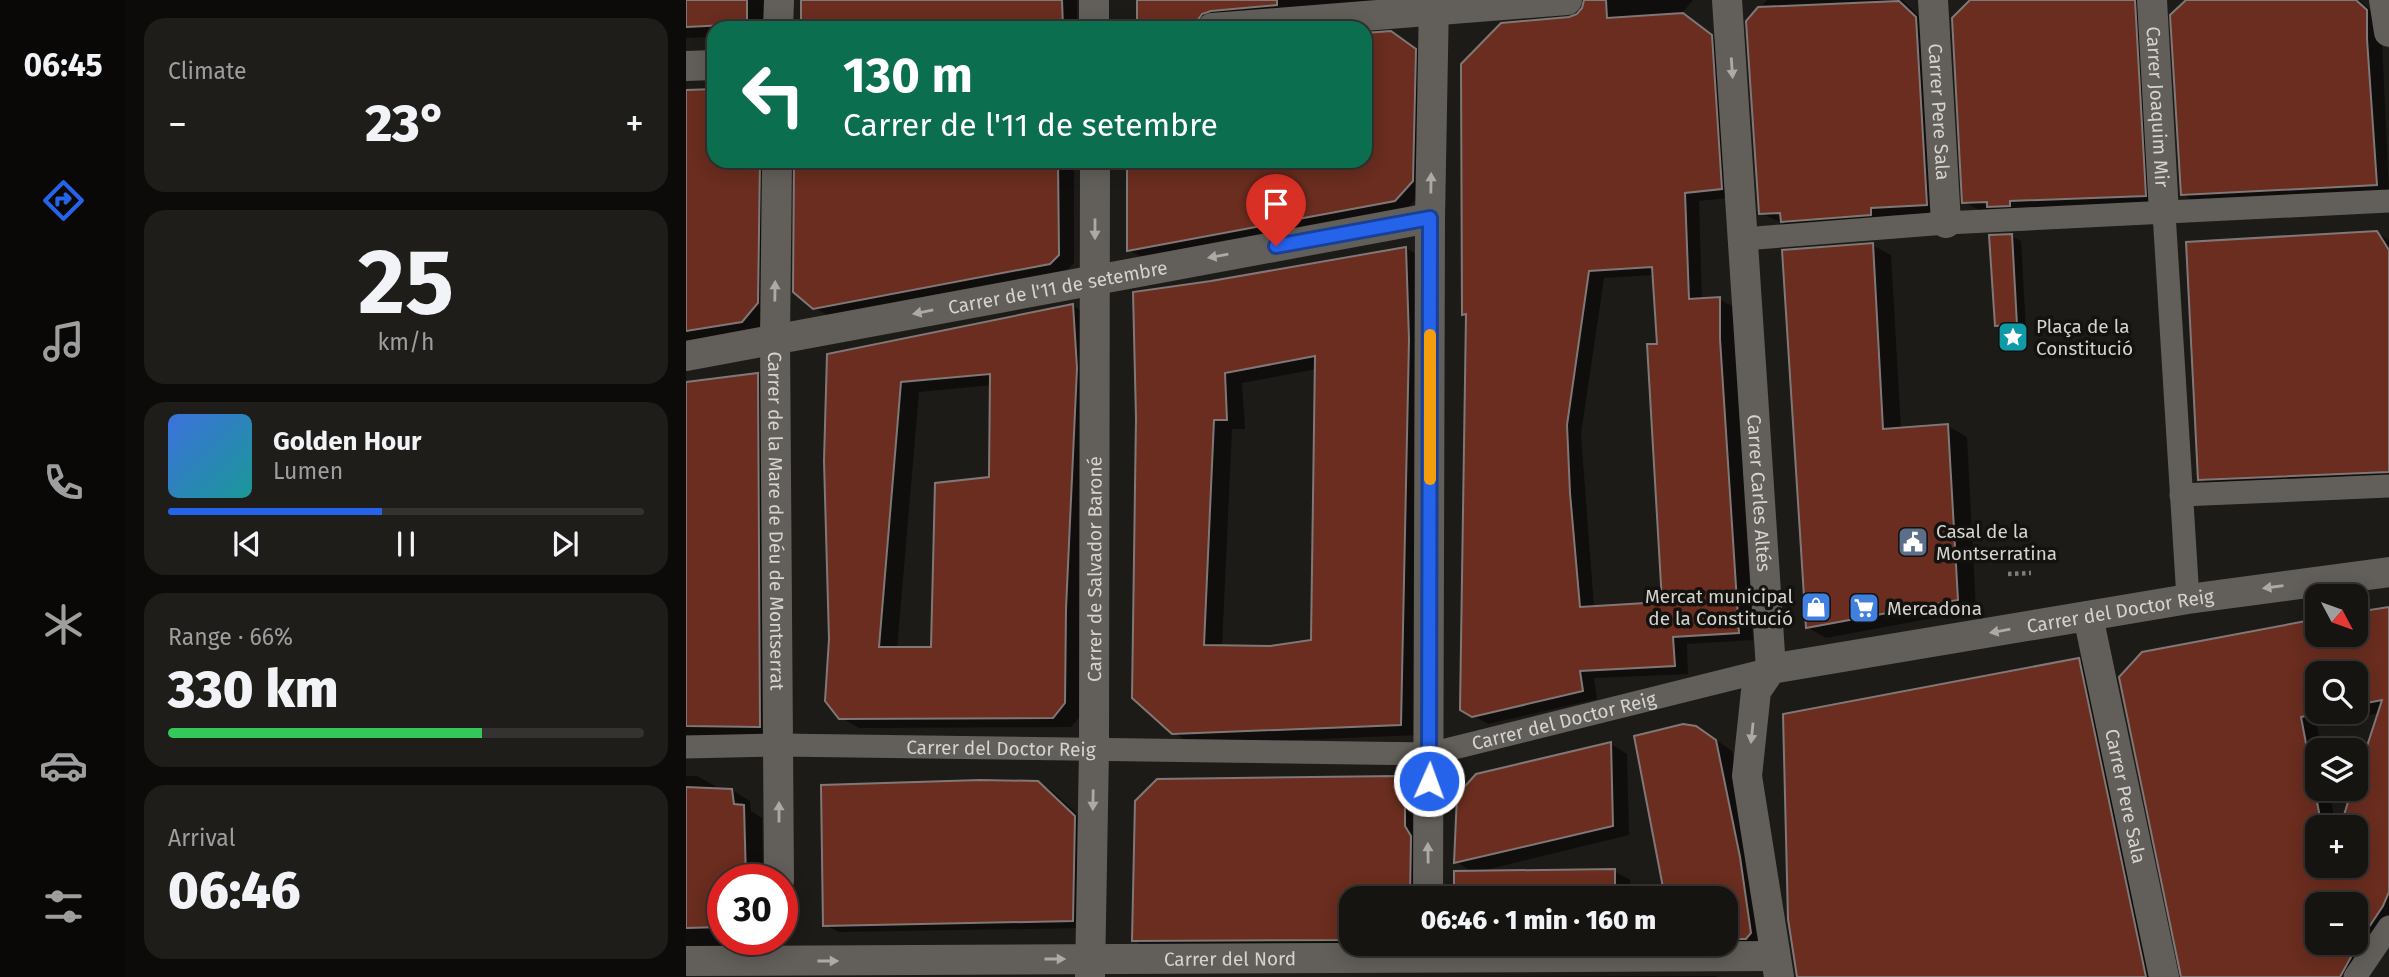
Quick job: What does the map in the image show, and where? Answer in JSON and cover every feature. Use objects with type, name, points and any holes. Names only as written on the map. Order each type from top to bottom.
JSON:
[{"type":"street","points":[[778,21],[779,0]]},
{"type":"street","points":[[1094,0],[1094,21]]},
{"type":"street","points":[[1280,21],[1434,5],[1567,0]]},
{"type":"street","name":"Carrer Carles Altés","points":[[1727,0],[1771,669]]},
{"type":"street","name":"Carrer Pere Sala","points":[[1933,0],[1946,223]]},
{"type":"street","name":"Carrer Joaquim Mir","points":[[2152,0],[2164,213]]},
{"type":"street","points":[[2384,0],[2389,32]]},
{"type":"street","points":[[1428,886],[1430,218],[1434,5]]},
{"type":"street","points":[[686,66],[707,65]]},
{"type":"street","name":"Carrer de la Mare de Déu de Montserrat","points":[[776,168],[779,864]]},
{"type":"street","name":"Carrer de Salvador Baroné","points":[[1090,968],[1094,750],[1095,168]]},
{"type":"street","points":[[1744,239],[1946,223],[2389,201]]},
{"type":"street","points":[[2164,213],[2188,599]]},
{"type":"street","name":"Carrer de l'11 de setembre","points":[[686,356],[1430,218]]},
{"type":"street","points":[[2180,495],[2389,486]]},
{"type":"street","name":"Carrer del Doctor Reig","points":[[686,747],[779,745],[1430,754],[1771,669],[2188,599],[2389,572]]},
{"type":"street","name":"Carrer Pere Sala","points":[[2088,615],[2164,977]]},
{"type":"street","points":[[1771,669],[1756,691],[1747,776],[1777,966]]},
{"type":"street","points":[[2355,977],[2389,927]]},
{"type":"street","name":"Carrer del Nord","points":[[686,961],[779,959],[1090,968],[1429,960],[1777,966]]},
{"type":"path","points":[[2008,575],[2031,573]]},
{"type":"building","points":[[686,0],[747,0],[747,21],[707,21],[707,26],[686,27]]},
{"type":"building","points":[[801,0],[1062,0],[1063,21],[801,21]]},
{"type":"building","points":[[1137,0],[1277,0],[1277,5],[1211,11],[1202,14],[1197,21],[1137,21]]},
{"type":"building","points":[[1584,0],[1606,0],[1607,18],[1683,13],[1712,35],[1722,189],[1685,193],[1689,299],[1720,297],[1720,339],[1739,633],[1673,637],[1675,666],[1580,671],[1583,691],[1472,717],[1460,710],[1466,314],[1462,315],[1461,64],[1501,23],[1569,17],[1582,8]],"holes":[[[1652,267],[1657,344],[1647,344],[1662,602],[1580,607],[1567,425],[1589,271]]]},
{"type":"building","points":[[1970,0],[2135,0],[2146,196],[2010,201],[2010,206],[1987,207],[1987,202],[1962,203],[1952,18]]},
{"type":"building","points":[[2186,0],[2356,0],[2367,10],[2377,185],[2181,195],[2170,15]]},
{"type":"building","points":[[1899,1],[1916,17],[1927,205],[1871,208],[1871,215],[1781,222],[1780,213],[1759,214],[1746,21],[1758,7]]},
{"type":"building","points":[[1391,31],[1416,49],[1413,181],[1395,201],[1127,251],[1127,168],[1372,168],[1372,32]]},
{"type":"building","points":[[707,89],[707,168],[760,168],[758,303],[742,322],[686,331],[686,90]]},
{"type":"building","points":[[794,168],[1058,168],[1059,255],[1050,264],[813,309],[793,292]]},
{"type":"building","points":[[2377,231],[2389,250],[2389,472],[2198,480],[2186,242]]},
{"type":"building","points":[[2012,234],[2017,325],[1995,326],[1989,235]]},
{"type":"building","points":[[1873,243],[1883,429],[1948,424],[1958,600],[1806,628],[1782,250]]},
{"type":"building","points":[[1406,247],[1409,339],[1401,725],[1172,734],[1132,698],[1136,418],[1133,292]],"holes":[[[1315,356],[1311,640],[1270,646],[1204,645],[1214,420],[1227,420],[1225,373]]]},
{"type":"building","points":[[1073,304],[1077,368],[1066,609],[1065,703],[1053,718],[839,719],[825,701],[829,639],[824,461],[827,354]],"holes":[[[990,374],[989,477],[935,483],[931,647],[879,647],[901,382]]]},
{"type":"building","points":[[758,373],[760,727],[686,726],[686,382]]},
{"type":"building","points":[[2389,607],[2389,892],[2368,928],[2368,892],[2305,892],[2305,955],[2352,955],[2340,977],[2181,977],[2119,677],[2142,652],[2305,621],[2305,648],[2368,648],[2368,610]]},
{"type":"building","points":[[2079,658],[2146,977],[1797,977],[1788,919],[1783,714]]},
{"type":"building","points":[[1683,724],[1696,726],[1716,740],[1740,857],[1751,933],[1746,939],[1738,939],[1738,886],[1663,886],[1634,736]]},
{"type":"building","points":[[1611,742],[1613,826],[1454,863],[1457,795],[1476,774]]},
{"type":"building","points":[[1397,776],[1405,784],[1405,826],[1411,836],[1410,886],[1339,886],[1339,940],[1132,941],[1135,801],[1157,779]]},
{"type":"building","points":[[1038,781],[1075,816],[1073,921],[823,926],[821,785]]},
{"type":"building","points":[[686,787],[732,789],[734,804],[744,805],[746,864],[707,864],[707,927],[686,928]]},
{"type":"building","points":[[1615,869],[1615,886],[1454,886],[1454,871]]},
{"type":"slow traffic","points":[[1430,335],[1430,479]]},
{"type":"place","name":"Plaça de la Constitució","points":[[2013,337]]},
{"type":"place","name":"Casal de la Montserratina","points":[[1913,542]]},
{"type":"place","name":"Mercat municipal de la Constitució","points":[[1816,607]]},
{"type":"place","name":"Mercadona","points":[[1864,608]]},
{"type":"route","points":[[1276,246],[1430,218],[1429,781]]}]
